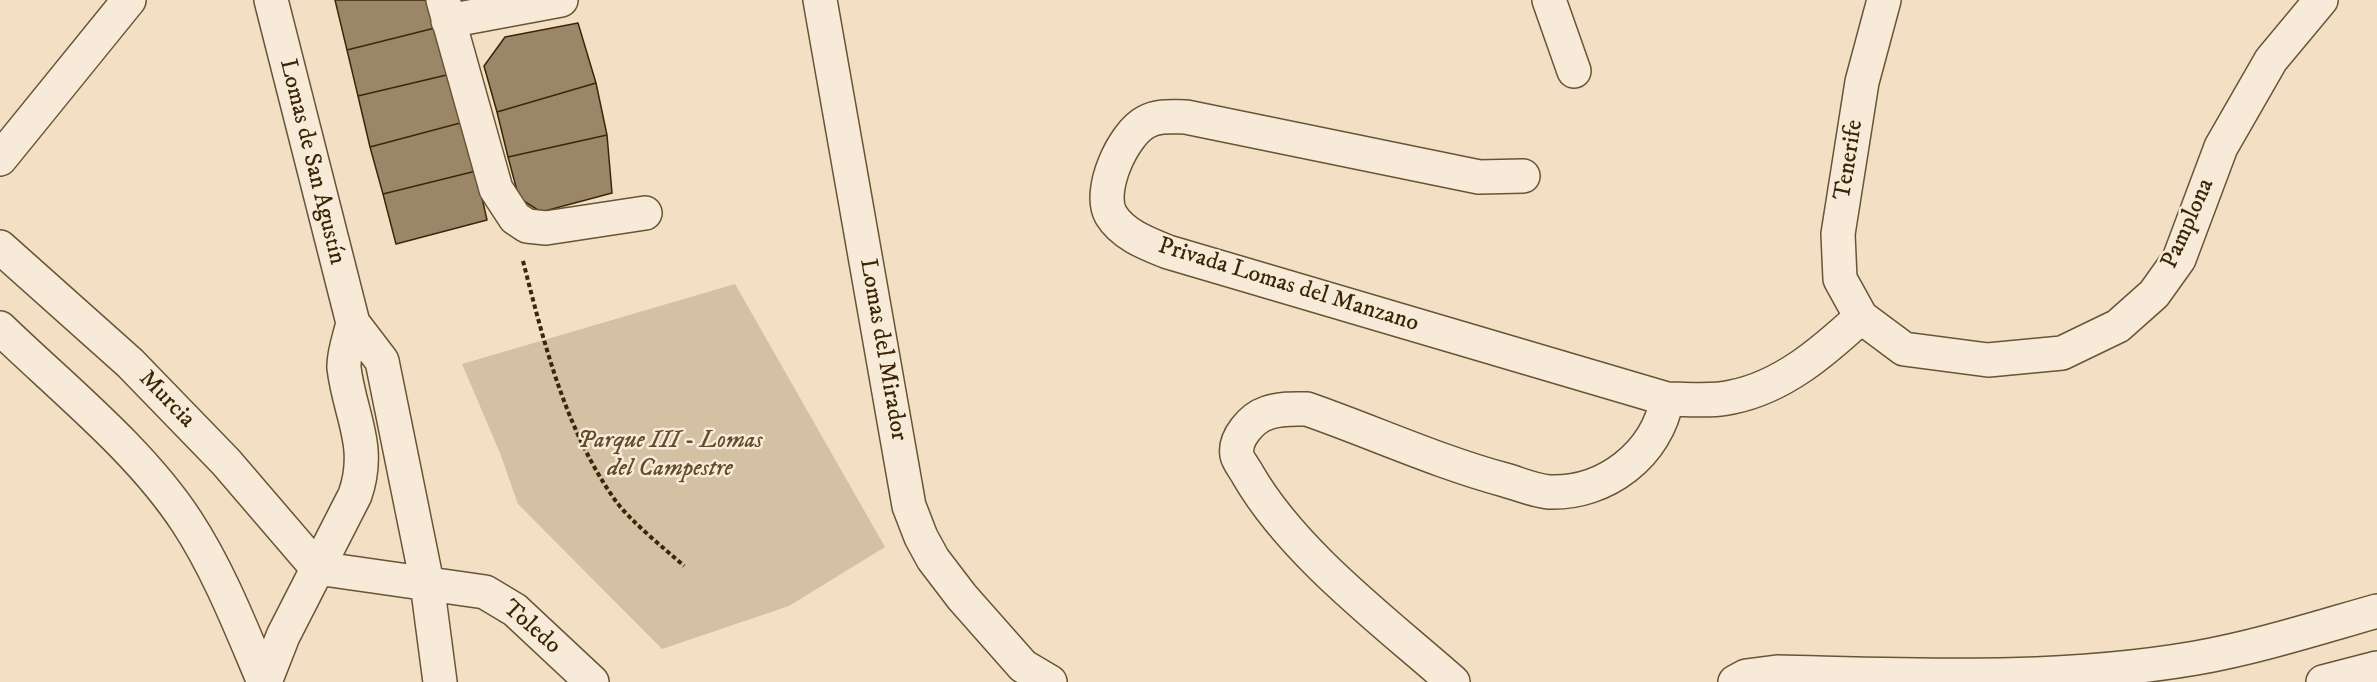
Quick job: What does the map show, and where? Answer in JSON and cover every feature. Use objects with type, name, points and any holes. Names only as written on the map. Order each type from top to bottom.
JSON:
[{"type":"street","points":[[0,159],[129,0]]},
{"type":"street","name":"Lomas de San Agustín","points":[[271,0],[353,323],[382,361],[427,583],[440,682]]},
{"type":"street","points":[[561,0],[446,11],[496,189],[514,218],[527,226],[546,228],[645,213]]},
{"type":"street","name":"Lomas del Mirador","points":[[820,0],[909,506],[921,537],[933,559],[962,597],[1032,677]]},
{"type":"street","points":[[1549,0],[1574,71]]},
{"type":"street","name":"Tenerife","points":[[1861,317],[1840,279],[1838,234],[1862,82],[1884,0]]},
{"type":"street","name":"Pamplona","points":[[1861,317],[1904,349],[1988,360],[2062,354],[2118,326],[2154,294],[2179,259],[2221,147],[2271,60],[2321,0]]},
{"type":"street","name":"Privada Lomas del Manzano","points":[[1523,176],[1479,177],[1186,117],[1159,116],[1144,123],[1129,138],[1118,155],[1107,195],[1107,205],[1119,225],[1140,240],[1168,252],[1667,399]]},
{"type":"street","name":"Murcia","points":[[0,247],[130,363],[226,462],[317,568]]},
{"type":"street","points":[[1453,682],[1349,591],[1285,526],[1257,491],[1237,455],[1240,438],[1251,424],[1266,413],[1286,409],[1307,409],[1476,472],[1549,492],[1595,485],[1629,465],[1653,440],[1664,420],[1667,399],[1731,398],[1762,388],[1802,366],[1832,344],[1861,317]]},
{"type":"street","name":"Lomas de San Agustín","points":[[265,682],[284,636],[355,495],[361,476],[363,455],[344,366],[353,323]]},
{"type":"street","points":[[0,328],[148,470],[187,522],[221,584],[265,682]]},
{"type":"street","name":"Toledo","points":[[317,568],[485,592],[515,610],[592,682]]},
{"type":"street","points":[[1735,682],[1746,676],[1777,672],[1989,676],[2093,671],[2194,658],[2272,642],[2377,611]]},
{"type":"street","points":[[2323,682],[2377,668]]},
{"type":"path","points":[[523,261],[561,394],[582,446],[616,502],[684,566]]},
{"type":"green space","name":"Parque III - Lomas del Campestre","points":[[735,284],[885,547],[789,606],[662,649],[518,504],[500,453],[462,364]]},
{"type":"building","points":[[335,0],[435,0],[443,26],[347,50]]},
{"type":"building","points":[[578,23],[596,83],[497,112],[484,66],[505,37]]},
{"type":"building","points":[[443,26],[455,73],[358,96],[347,50]]},
{"type":"building","points":[[455,73],[464,122],[370,147],[358,96]]},
{"type":"building","points":[[596,83],[607,135],[508,157],[497,112]]},
{"type":"building","points":[[464,122],[476,171],[383,194],[370,147]]},
{"type":"building","points":[[607,135],[612,193],[541,212],[519,198],[508,157]]},
{"type":"building","points":[[476,171],[487,220],[396,244],[383,194]]}]
